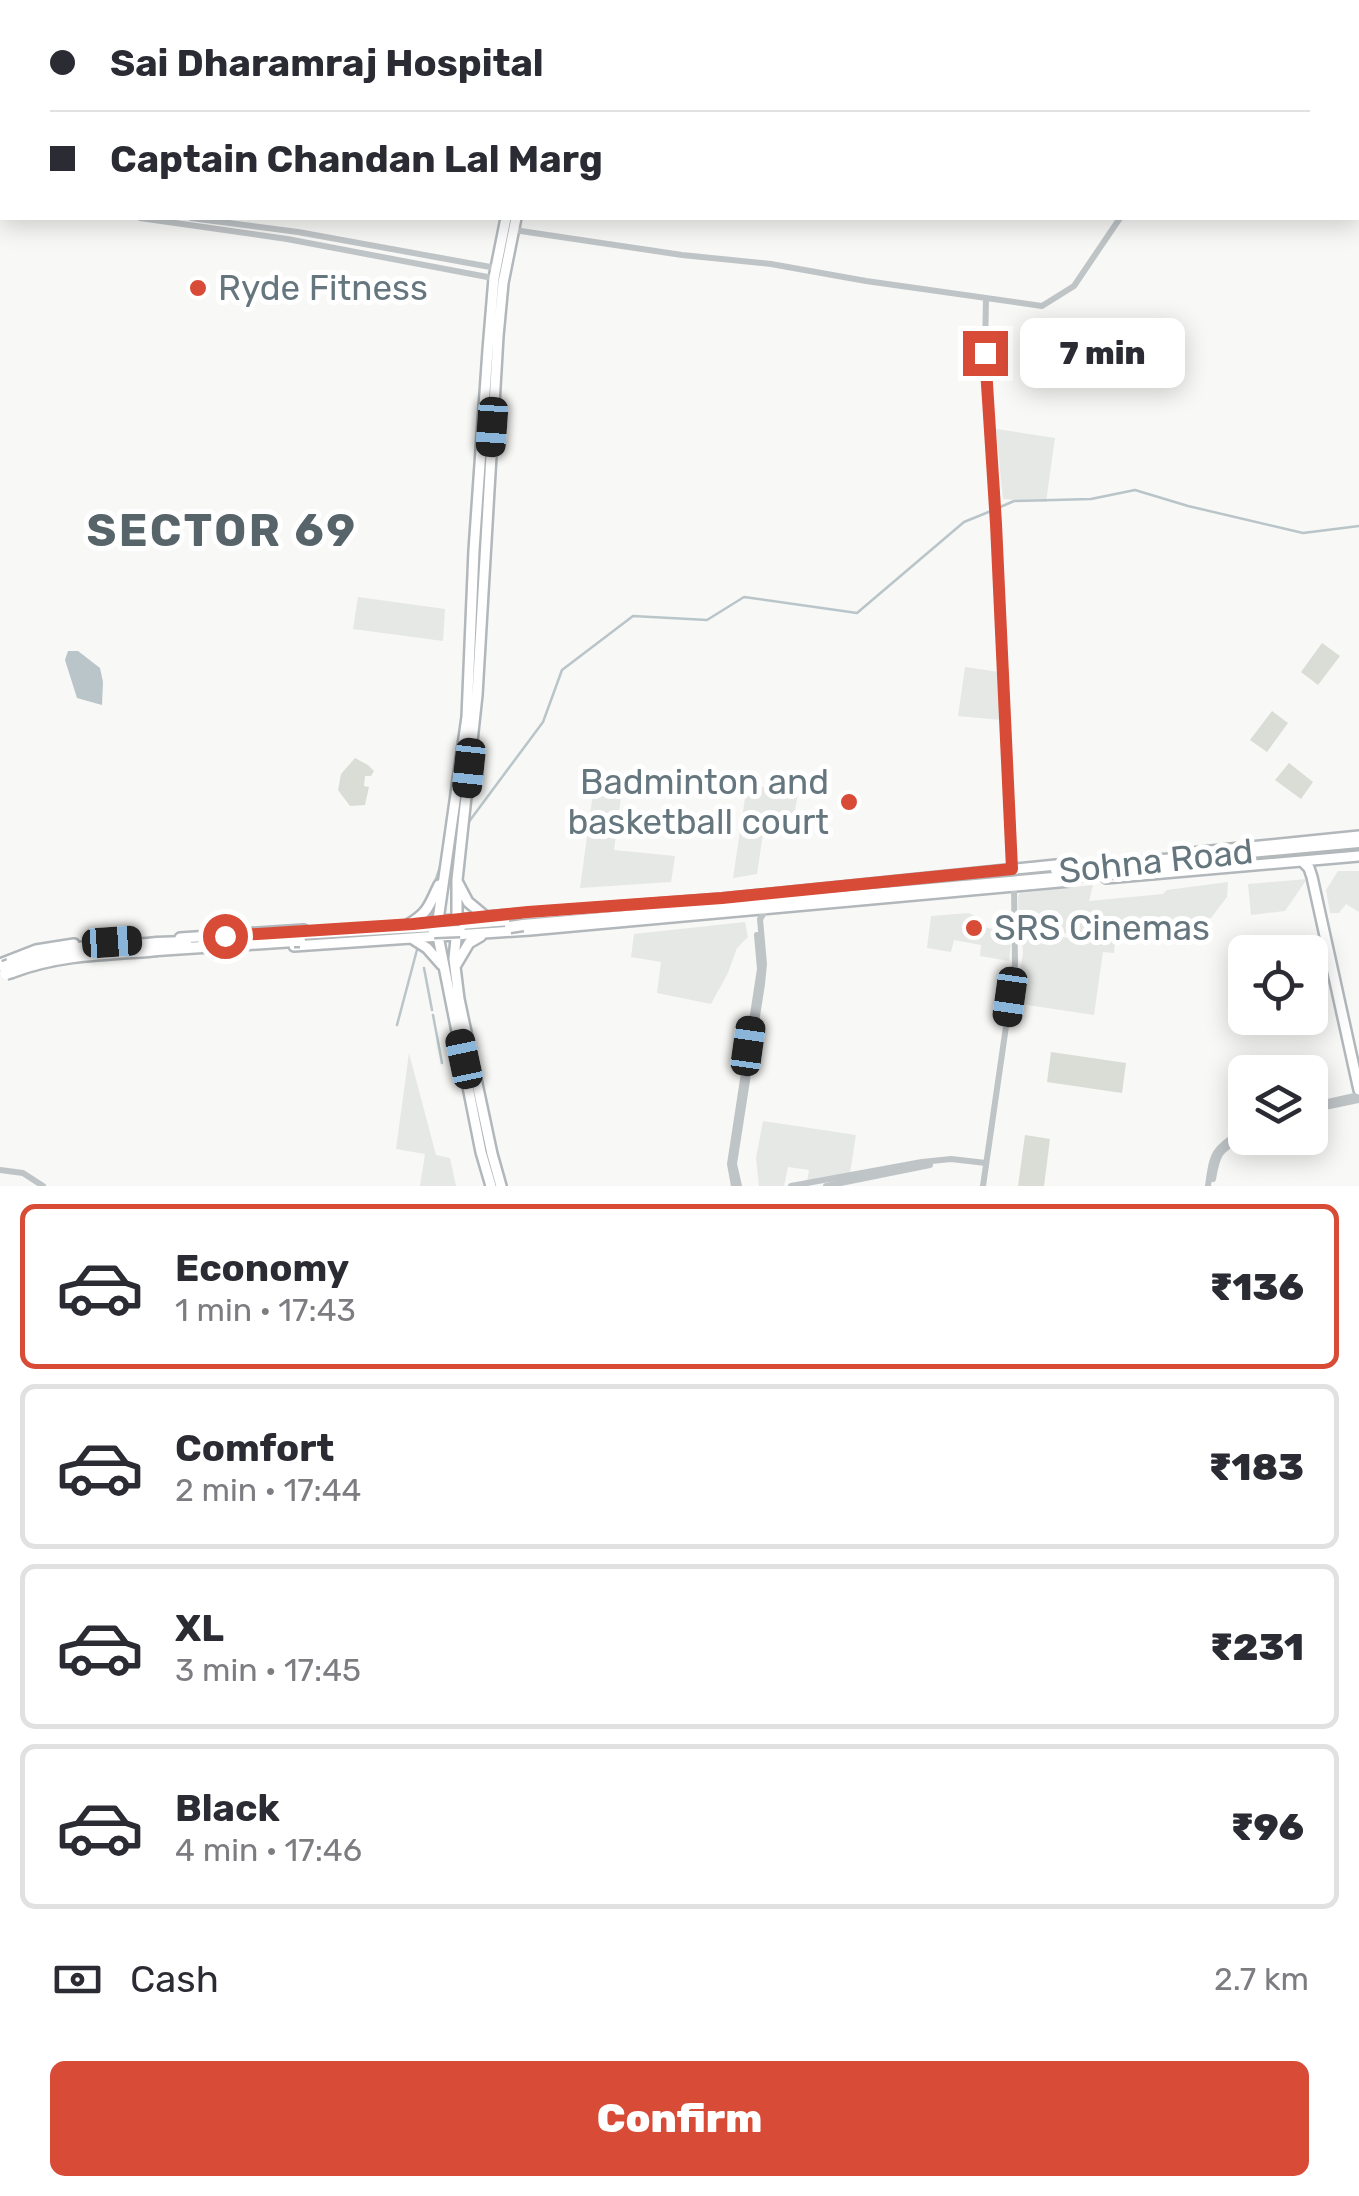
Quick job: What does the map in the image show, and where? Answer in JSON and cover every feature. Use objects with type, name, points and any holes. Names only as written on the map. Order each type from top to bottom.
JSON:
[{"type":"highway","name":"Sohna Road","points":[[5,971],[27,958],[67,948],[153,947],[517,923],[1359,845]]},
{"type":"main road","points":[[501,1186],[449,968],[436,929],[469,695],[480,457],[506,220]]},
{"type":"main road","points":[[491,1186],[449,968],[459,927],[457,880],[477,694],[500,274],[516,220]]},
{"type":"main road","points":[[449,968],[469,942],[517,923],[1012,869],[1326,858],[1359,845]]},
{"type":"main road","points":[[1326,858],[1316,866],[1316,874],[1359,1071]]},
{"type":"main road","points":[[1300,860],[1310,870],[1359,1095]]},
{"type":"main road","points":[[457,880],[468,902],[486,917],[517,923],[750,911],[1014,887],[1114,868]]},
{"type":"main road","points":[[408,924],[424,915],[444,878]]},
{"type":"main road","points":[[459,927],[486,917]]},
{"type":"main road","points":[[297,938],[408,924],[436,929]]},
{"type":"main road","points":[[459,927],[488,933]]},
{"type":"main road","points":[[297,938],[410,938],[436,929]]},
{"type":"main road","points":[[410,938],[449,968]]},
{"type":"street","points":[[514,230],[1042,306],[1074,286],[1119,220]]},
{"type":"street","points":[[181,221],[500,274]]},
{"type":"street","points":[[986,298],[985,353],[1012,869]]},
{"type":"street","points":[[983,1186],[1015,964],[1014,887]]},
{"type":"street","points":[[737,1186],[734,1164],[764,964],[760,919],[767,909]]},
{"type":"street","points":[[737,1186],[730,1164],[760,969],[756,920],[750,911]]},
{"type":"street","points":[[1328,1103],[1359,1095]]},
{"type":"street","points":[[1210,1186],[1218,1156],[1228,1147]]},
{"type":"street","points":[[826,1186],[956,1160]]},
{"type":"street","points":[[790,1186],[922,1162],[986,1162]]},
{"type":"street","points":[[0,1170],[23,1173],[43,1186]]},
{"type":"shaded area","points":[[996,429],[1055,438],[1046,502],[1003,499]]},
{"type":"shaded area","points":[[358,597],[445,609],[443,641],[353,629]]},
{"type":"shaded area","points":[[1322,643],[1340,656],[1318,685],[1301,672]]},
{"type":"shaded area","points":[[68,651],[78,651],[100,668],[102,705],[77,698],[65,660]]},
{"type":"shaded area","points":[[965,667],[999,672],[1001,720],[958,716]]},
{"type":"shaded area","points":[[1272,711],[1288,723],[1267,752],[1250,740]]},
{"type":"shaded area","points":[[355,758],[374,771],[365,776],[364,786],[369,787],[365,805],[350,806],[338,790],[341,774]]},
{"type":"shaded area","points":[[1289,763],[1313,782],[1301,799],[1275,780]]},
{"type":"shaded area","points":[[747,785],[798,792],[793,824],[765,820],[757,874],[733,878]]},
{"type":"shaded area","points":[[593,793],[621,797],[614,850],[675,856],[671,882],[580,888]]},
{"type":"shaded area","points":[[1338,871],[1359,871],[1359,912],[1346,904],[1339,913],[1330,913],[1326,890]]},
{"type":"shaded area","points":[[1307,879],[1285,911],[1251,915],[1248,884]]},
{"type":"shaded area","points":[[1228,882],[1227,897],[1211,918],[1078,932],[1076,936],[1019,921],[1020,893],[1093,885],[1089,901],[1163,894],[1167,890]]},
{"type":"shaded area","points":[[969,913],[984,927],[1012,933],[1009,961],[980,956],[981,945],[954,940],[951,952],[927,948],[931,916]]},
{"type":"shaded area","points":[[745,922],[748,937],[737,948],[711,1004],[657,993],[661,962],[631,957],[634,934]]},
{"type":"shaded area","points":[[1022,935],[1115,938],[1114,953],[1103,952],[1094,1015],[1015,1003]]},
{"type":"shaded area","points":[[1051,1052],[1126,1063],[1122,1093],[1047,1082]]},
{"type":"shaded area","points":[[409,1053],[436,1155],[450,1158],[456,1186],[420,1186],[425,1154],[396,1149]]},
{"type":"shaded area","points":[[763,1121],[856,1135],[850,1173],[807,1182],[809,1170],[788,1167],[784,1186],[759,1186],[756,1158]]},
{"type":"shaded area","points":[[1025,1135],[1050,1139],[1044,1186],[1018,1186]]},
{"type":"waterway","points":[[998,508],[1014,501],[1091,499],[1135,490],[1303,533],[1359,526]]},
{"type":"waterway","points":[[468,823],[543,722],[562,670],[633,616],[707,620],[744,597],[857,613],[964,522],[991,511]]},
{"type":"waterway","points":[[433,888],[443,858]]},
{"type":"waterway","points":[[397,1025],[418,946]]},
{"type":"waterway","points":[[424,968],[432,1010]]},
{"type":"waterway","points":[[433,1015],[442,1063]]},
{"type":"place","name":"Ryde Fitness","points":[[198,288]]},
{"type":"place","name":"Badminton and basketball court","points":[[849,802]]},
{"type":"place","name":"SRS Cinemas","points":[[974,928]]},
{"type":"district","name":"SECTOR 69","points":[[222,530]]},
{"type":"route","points":[[225,936],[722,898],[1012,869],[985,353]]}]
